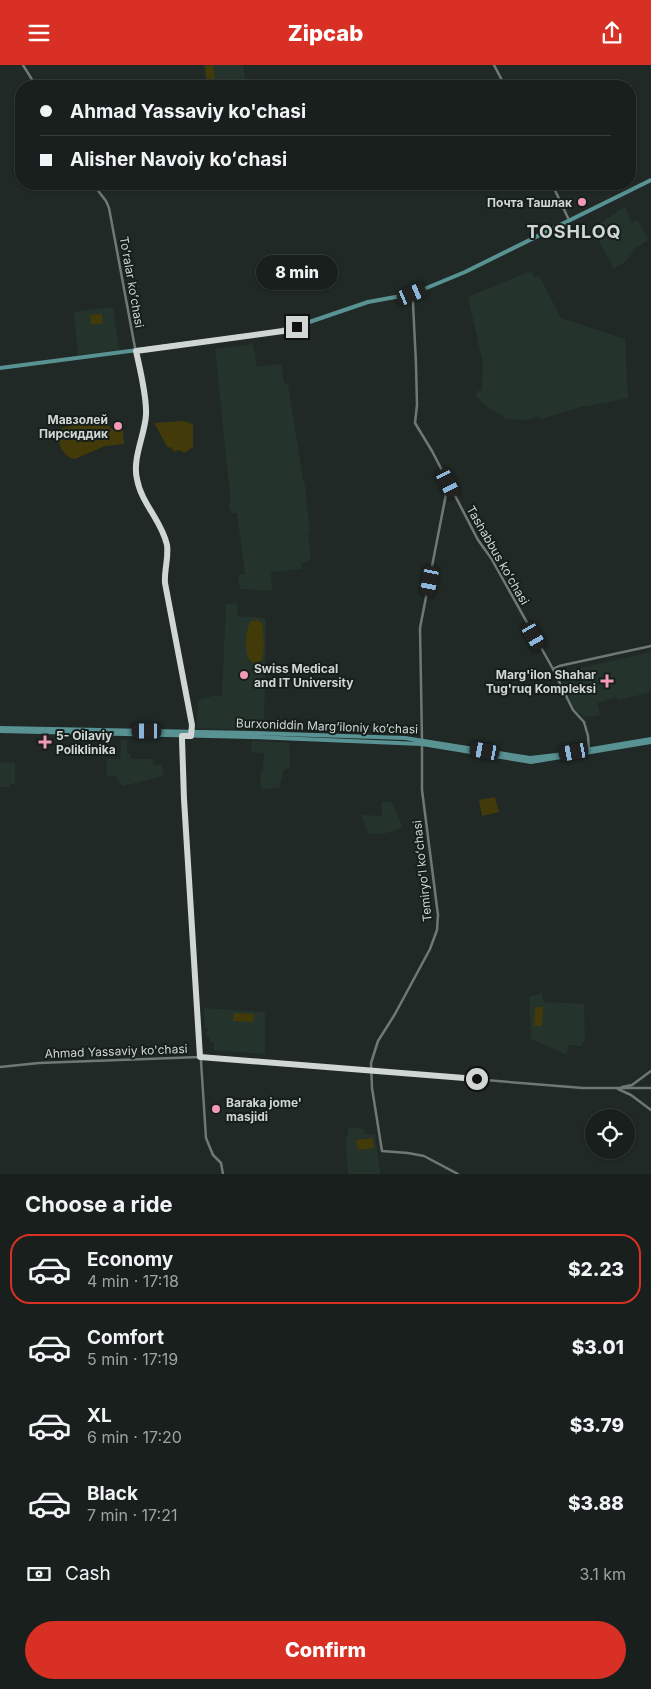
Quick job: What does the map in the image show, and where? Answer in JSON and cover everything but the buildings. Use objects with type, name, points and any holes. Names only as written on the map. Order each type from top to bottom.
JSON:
[{"type":"main road","points":[[636,188],[651,181]]},
{"type":"main road","points":[[0,368],[283,331],[368,303],[412,294],[465,272],[633,190]]},
{"type":"main road","name":"Burxoniddin Marg’iloniy ko’chasi","points":[[0,729],[354,736],[422,742],[530,758],[589,752]]},
{"type":"main road","name":"Burxoniddin Marg’iloniy ko’chasi","points":[[422,742],[466,752],[531,762],[651,741]]},
{"type":"street","points":[[23,65],[32,80]]},
{"type":"street","points":[[494,65],[502,80]]},
{"type":"street","name":"Toʻralar koʻchasi","points":[[98,190],[109,208],[136,351],[146,417],[139,445],[136,476],[146,504],[156,520],[167,545],[164,571],[165,583],[192,725],[191,734]]},
{"type":"street","points":[[555,190],[569,221]]},
{"type":"street","name":"Tashabbus koʻchasi","points":[[412,294],[414,303],[417,405],[415,423],[432,451],[478,540],[491,558],[553,669],[573,710],[584,722],[588,736],[589,752]]},
{"type":"street","name":"Temiryoʻl koʻchasi","points":[[448,483],[420,628],[422,790],[438,915],[437,930],[423,963],[378,1041],[371,1063],[371,1071],[382,1151],[424,1156],[458,1174]]},
{"type":"street","points":[[446,494],[453,492]]},
{"type":"street","points":[[553,669],[559,666],[651,646]]},
{"type":"street","points":[[183,733],[184,799],[206,1138],[213,1155],[221,1163],[223,1174]]},
{"type":"street","name":"Ahmad Yassaviy ko'chasi","points":[[0,1067],[39,1063],[200,1057],[584,1088],[651,1088]]},
{"type":"street","points":[[616,1088],[632,1085],[651,1071]]},
{"type":"street","points":[[616,1088],[631,1095],[651,1111]]},
{"type":"shaded area","points":[[204,65],[243,65],[245,79],[206,80]]},
{"type":"shaded area","points":[[213,65],[215,79],[207,80],[205,66]]},
{"type":"shaded area","points":[[625,207],[632,223],[638,220],[648,240],[636,248],[626,261],[614,269],[593,230],[596,228],[595,226]]},
{"type":"shaded area","points":[[531,271],[534,278],[539,276],[561,318],[625,339],[628,398],[583,406],[541,419],[539,416],[527,420],[506,419],[481,402],[481,398],[476,398],[477,391],[482,391],[483,363],[468,297]]},
{"type":"shaded area","points":[[113,307],[119,350],[78,355],[74,312]]},
{"type":"shaded area","points":[[102,314],[103,323],[91,325],[90,315]]},
{"type":"shaded area","points":[[253,344],[257,367],[281,364],[284,383],[288,385],[305,486],[310,533],[308,534],[311,560],[301,564],[303,569],[271,572],[272,591],[240,589],[238,575],[245,574],[237,513],[231,513],[229,504],[231,503],[215,349]]},
{"type":"shaded area","points":[[183,421],[193,424],[193,447],[184,453],[179,450],[174,452],[171,447],[168,448],[154,423]]},
{"type":"shaded area","points":[[80,423],[86,426],[105,423],[110,428],[123,429],[124,444],[105,446],[75,459],[70,458],[61,448],[56,430]]},
{"type":"shaded area","name":"Swiss Medical and IT University","points":[[237,603],[237,616],[265,618],[266,622],[264,730],[197,728],[198,700],[222,696],[226,604]]},
{"type":"shaded area","points":[[257,620],[262,623],[263,627],[264,648],[262,659],[255,663],[251,662],[248,658],[246,637],[251,621]]},
{"type":"shaded area","name":"Marg'ilon Shahar Tug'ruq Kompleksi","points":[[651,652],[651,689],[648,693],[618,700],[617,697],[597,703],[600,715],[586,717],[574,709],[559,673]]},
{"type":"shaded area","points":[[121,740],[127,740],[127,754],[130,754],[130,759],[153,759],[154,765],[162,765],[164,776],[123,786],[115,775],[107,777],[107,759],[120,759]]},
{"type":"shaded area","points":[[252,741],[289,743],[290,768],[284,770],[279,788],[261,789],[260,776],[264,753],[251,752]]},
{"type":"shaded area","points":[[0,762],[15,763],[15,784],[10,784],[9,787],[0,787]]},
{"type":"shaded area","points":[[495,797],[499,812],[482,816],[479,800]]},
{"type":"shaded area","points":[[382,802],[392,802],[403,828],[382,834],[369,834],[361,815],[382,816]]},
{"type":"shaded area","points":[[542,993],[544,1002],[584,1004],[585,1042],[582,1042],[582,1046],[568,1045],[567,1055],[531,1039],[529,997]]},
{"type":"shaded area","points":[[535,1007],[543,1007],[542,1026],[534,1026]]},
{"type":"shaded area","points":[[204,1008],[265,1012],[265,1054],[214,1050],[214,1043],[210,1042],[209,1036],[206,1036],[205,1032],[208,1032],[208,1028],[205,1028]]},
{"type":"shaded area","points":[[234,1013],[254,1014],[253,1022],[233,1021]]},
{"type":"shaded area","points":[[349,1127],[364,1129],[365,1134],[375,1134],[380,1174],[348,1174],[346,1142]]},
{"type":"shaded area","points":[[373,1138],[374,1148],[358,1150],[356,1140]]},
{"type":"place","name":"Почта Ташлак","points":[[582,202]]},
{"type":"place","name":"Мавзолей Пирсиддик","points":[[118,426]]},
{"type":"place","name":"Swiss Medical and IT University","points":[[244,675]]},
{"type":"place","name":"Marg'ilon Shahar Tug'ruq Kompleksi","points":[[607,681]]},
{"type":"place","name":"5- Oilaviy Poliklinika","points":[[45,742]]},
{"type":"place","name":"Baraka jome' masjidi","points":[[216,1109]]},
{"type":"district","name":"TOSHLOQ","points":[[574,231]]},
{"type":"route","points":[[297,327],[283,331],[196,344],[136,351],[146,417],[139,445],[136,476],[146,504],[156,520],[167,545],[166,567],[164,571],[165,583],[192,725],[191,736],[182,736],[182,739],[200,1057],[477,1079]]}]
